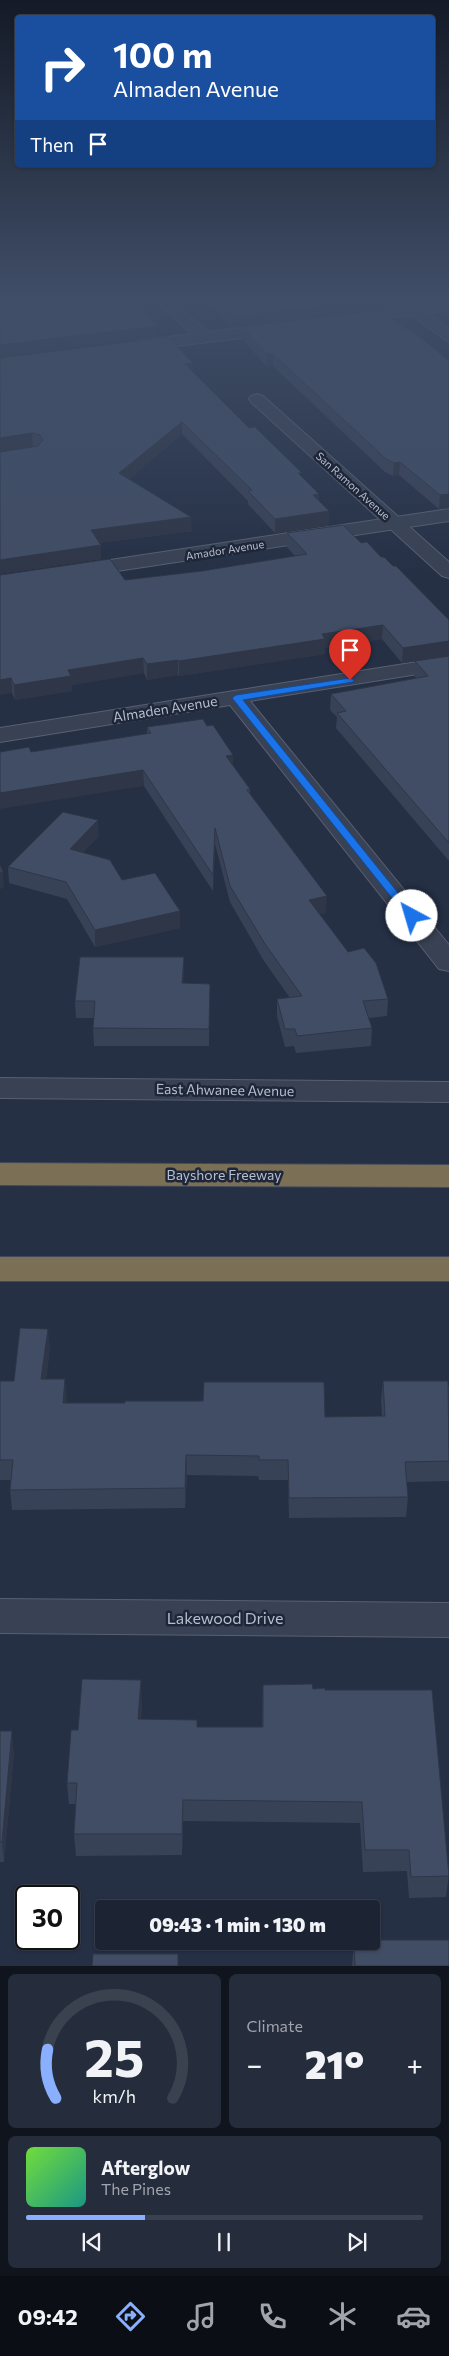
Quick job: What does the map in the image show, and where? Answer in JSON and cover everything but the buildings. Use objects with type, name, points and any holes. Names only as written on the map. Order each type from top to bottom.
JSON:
[{"type":"highway","name":"Bayshore Freeway","points":[[0,1174],[449,1176]]},
{"type":"highway","points":[[0,1269],[449,1269]]},
{"type":"street","name":"San Ramon Avenue","points":[[257,399],[449,572]]},
{"type":"street","name":"Amador Avenue","points":[[58,574],[449,515]]},
{"type":"street","name":"Almaden Avenue","points":[[0,735],[449,663]]},
{"type":"street","points":[[236,698],[449,962]]},
{"type":"street","name":"East Ahwanee Avenue","points":[[0,1088],[449,1092]]},
{"type":"street","name":"Lakewood Drive","points":[[0,1616],[449,1620]]},
{"type":"route","points":[[350,680],[236,698],[412,916]]}]
